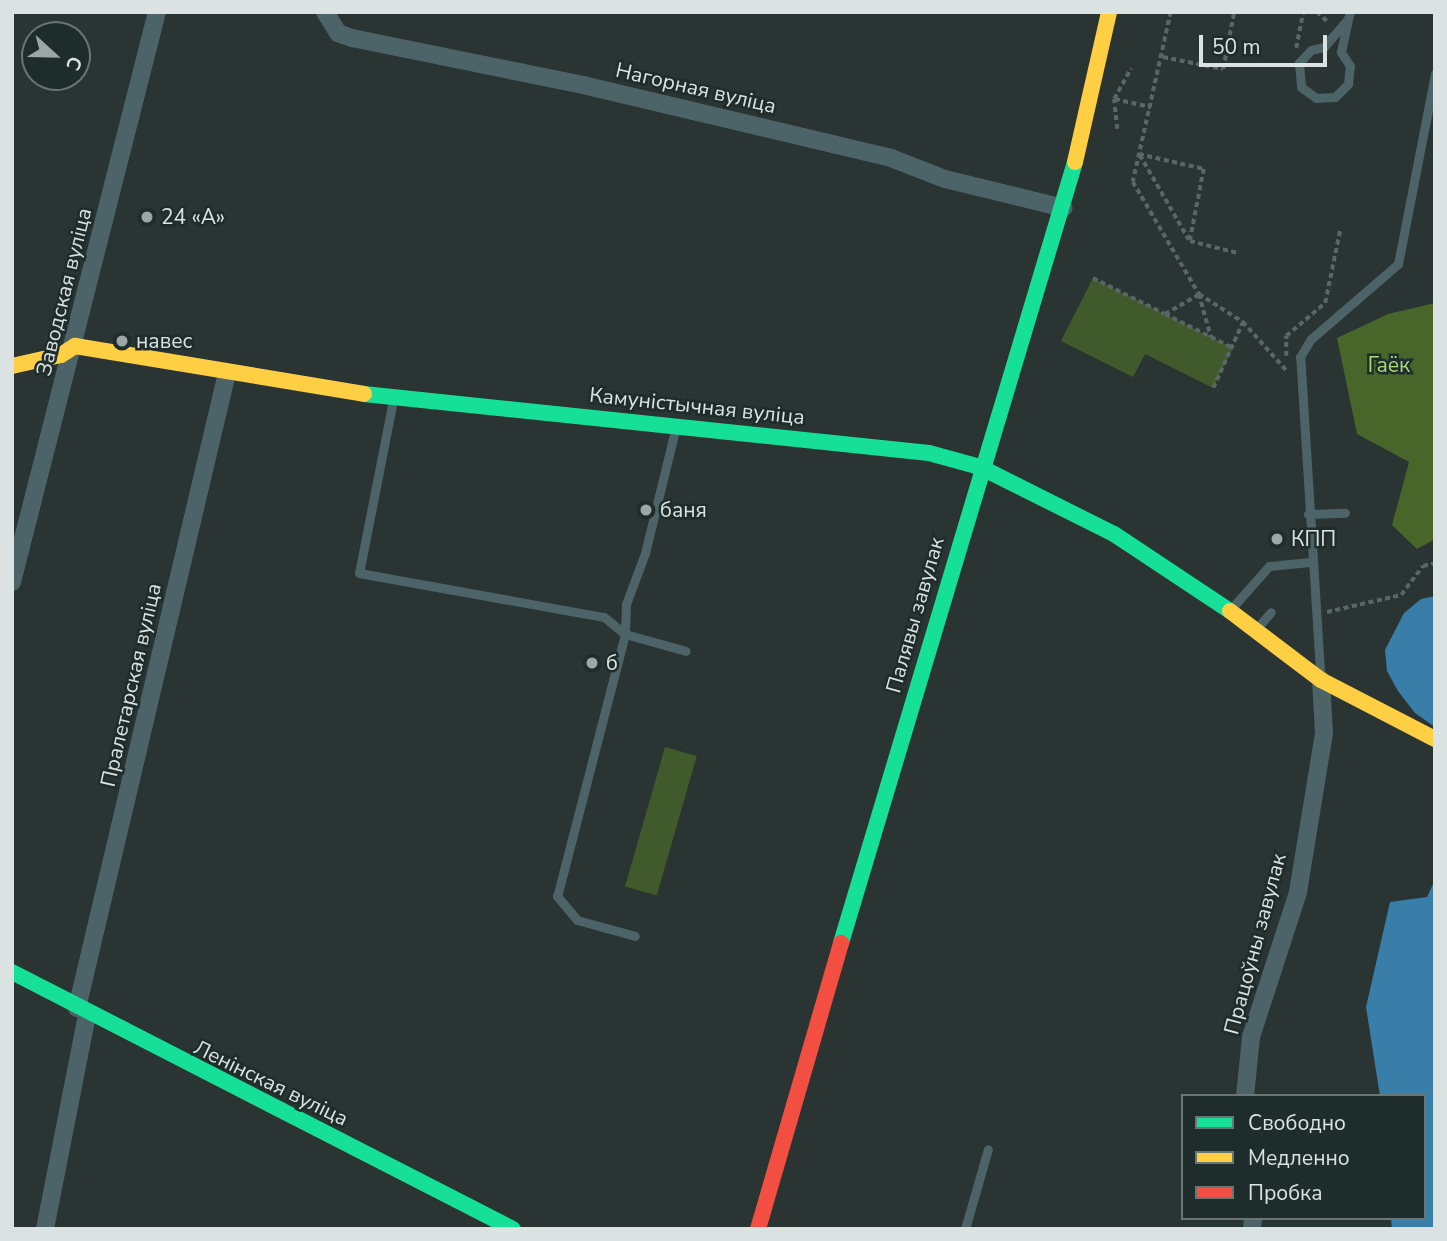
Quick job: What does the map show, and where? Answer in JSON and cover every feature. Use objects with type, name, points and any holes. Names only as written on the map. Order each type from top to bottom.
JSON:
[{"type":"street","name":"Заводская вуліца","points":[[12,582],[75,346],[157,12]]},
{"type":"street","name":"Нагорная вуліца","points":[[326,12],[338,33],[352,38],[583,85],[891,158],[945,178],[1064,208]]},
{"type":"street","name":"Палявы завулак","points":[[758,1229],[980,467],[1064,208],[1109,12]]},
{"type":"street","points":[[12,366],[61,355],[75,346]]},
{"type":"street","name":"Камуністычная вуліца","points":[[75,346],[393,399],[676,425],[929,453],[980,467],[1114,534],[1230,610],[1321,680],[1435,739]]},
{"type":"street","name":"Пралетарская вуліца","points":[[45,1229],[82,1011],[227,373]]},
{"type":"street","name":"Працоўны завулак","points":[[1245,1094],[1251,1037],[1298,892],[1324,733],[1321,680]]},
{"type":"street","name":"Ленінская вуліца","points":[[12,972],[82,1011],[513,1229]]},
{"type":"lane","points":[[1349,16],[1341,52],[1350,66],[1348,84],[1335,97],[1316,98],[1301,87],[1299,63],[1311,50],[1324,47],[1349,16]]},
{"type":"lane","points":[[1321,680],[1310,562],[1300,357],[1311,339],[1398,264],[1435,74]]},
{"type":"lane","points":[[393,399],[359,573],[604,617],[625,634],[686,651]]},
{"type":"lane","points":[[635,936],[577,920],[557,896],[625,634],[626,604],[645,553],[676,425]]},
{"type":"lane","points":[[1308,514],[1345,513]]},
{"type":"lane","points":[[1230,610],[1269,566],[1310,562]]},
{"type":"lane","points":[[1255,630],[1271,612]]},
{"type":"lane","points":[[964,1229],[988,1149]]},
{"type":"path","points":[[1171,12],[1133,182],[1199,293],[1211,337]]},
{"type":"path","points":[[1163,57],[1223,69],[1234,12]]},
{"type":"path","points":[[1117,129],[1114,99],[1131,68]]},
{"type":"path","points":[[1114,99],[1151,107]]},
{"type":"path","points":[[1139,154],[1203,169],[1190,241]]},
{"type":"path","points":[[1139,154],[1190,241],[1238,253]]},
{"type":"path","points":[[1288,386],[1286,336],[1325,303],[1340,230]]},
{"type":"path","points":[[1093,278],[1233,348]]},
{"type":"path","points":[[1165,314],[1199,293]]},
{"type":"path","points":[[1199,293],[1243,322],[1287,372]]},
{"type":"path","points":[[1213,388],[1243,322]]},
{"type":"path","points":[[1315,615],[1401,595],[1423,566],[1435,563]]},
{"type":"green space","points":[[1093,278],[1233,348],[1213,388],[1145,354],[1133,377],[1061,341]]},
{"type":"green space","name":"Гаёк","points":[[1435,303],[1435,539],[1417,549],[1392,525],[1409,462],[1357,434],[1337,338],[1388,314]]},
{"type":"green space","points":[[665,747],[697,756],[657,895],[625,886]]},
{"type":"water","points":[[1435,596],[1435,727],[1415,713],[1398,691],[1387,671],[1385,650],[1404,613],[1421,599]]},
{"type":"water","points":[[1435,880],[1435,1229],[1392,1229],[1391,1220],[1426,1220],[1426,1094],[1380,1094],[1366,1007],[1390,902],[1427,897]]},
{"type":"traffic: fast","points":[[841,943],[1075,162]]},
{"type":"traffic: fast","points":[[364,394],[929,453],[980,467],[1114,534],[1230,611]]},
{"type":"traffic: fast","points":[[12,972],[513,1229]]},
{"type":"traffic: slow","points":[[1075,162],[1109,12]]},
{"type":"traffic: slow","points":[[12,366],[61,355],[75,346],[364,394]]},
{"type":"traffic: slow","points":[[1230,611],[1321,680],[1435,739]]},
{"type":"traffic: jam","points":[[758,1229],[841,943]]},
{"type":"place","name":"24 «А»","points":[[147,217]]},
{"type":"place","name":"навес","points":[[122,341]]},
{"type":"place","name":"баня","points":[[646,510]]},
{"type":"place","name":"КПП","points":[[1277,539]]},
{"type":"place","name":"б","points":[[592,663]]}]
